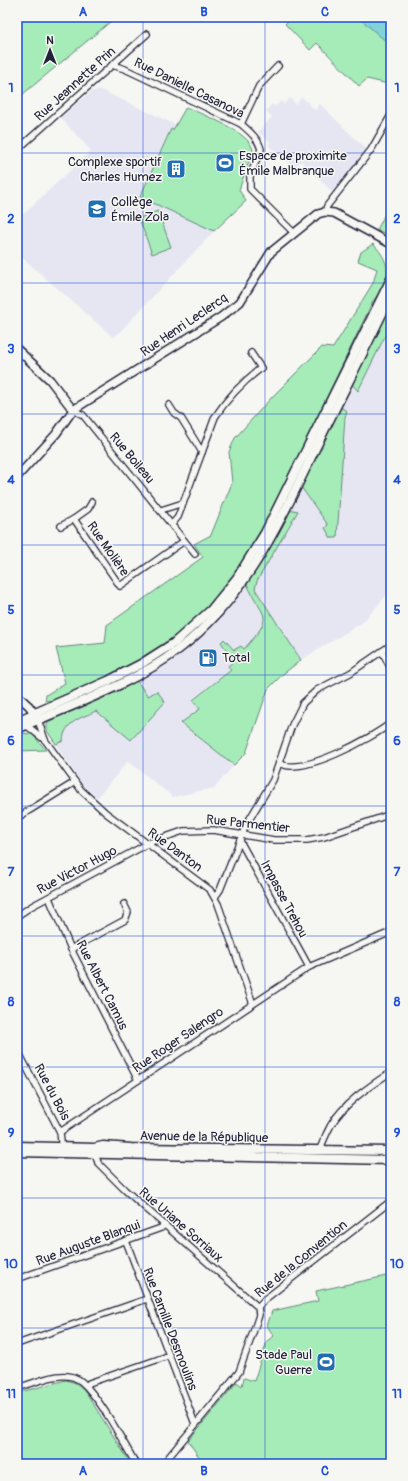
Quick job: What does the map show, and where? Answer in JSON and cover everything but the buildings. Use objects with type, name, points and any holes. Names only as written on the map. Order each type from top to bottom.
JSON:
[{"type":"main road","points":[[17,722],[26,725],[36,716],[141,664],[184,635],[216,604],[238,578],[264,533],[391,279]]},
{"type":"main road","points":[[17,722],[110,688],[147,670],[179,649],[221,610],[245,581],[272,536],[391,295]]},
{"type":"main road","name":"Avenue de la République","points":[[94,1151],[103,1146],[131,1148],[391,1152]]},
{"type":"main road","name":"Avenue de la République","points":[[17,1147],[62,1150],[391,1160]]},
{"type":"main road","name":"Avenue de la République","points":[[17,1152],[62,1150]]},
{"type":"street","name":"Rue Jeannette Prin","points":[[17,150],[147,34]]},
{"type":"street","name":"Rue Danielle Casanova","points":[[112,65],[125,69],[241,124],[258,140],[261,149],[248,180],[250,189],[294,233]]},
{"type":"street","points":[[241,124],[259,86],[278,66]]},
{"type":"street","points":[[391,115],[371,150],[327,206],[325,212],[334,213],[391,244]]},
{"type":"street","name":"Rue Henri Leclercq","points":[[73,410],[221,317],[240,302],[267,256],[318,214],[325,212]]},
{"type":"street","points":[[17,349],[50,380],[73,410],[56,434],[17,477]]},
{"type":"street","points":[[195,554],[172,524],[178,517],[215,417],[225,402],[240,385],[261,368],[251,353]]},
{"type":"street","points":[[169,405],[174,413],[181,418],[202,452]]},
{"type":"street","name":"Rue Boileau","points":[[73,410],[83,415],[172,524]]},
{"type":"street","name":"Rue Molière","points":[[61,526],[88,509],[92,502]]},
{"type":"street","points":[[161,510],[183,503]]},
{"type":"street","name":"Rue Molière","points":[[74,519],[120,586],[184,541]]},
{"type":"street","points":[[215,897],[220,890],[241,838],[273,780],[297,712],[311,695],[391,645]]},
{"type":"street","points":[[382,651],[391,669]]},
{"type":"street","points":[[17,695],[36,716]]},
{"type":"street","name":"Rue Danton","points":[[36,716],[45,740],[75,782],[106,813],[203,884],[215,897],[253,1004]]},
{"type":"street","points":[[279,763],[288,766],[308,763],[346,751],[368,740],[391,724]]},
{"type":"street","name":"Rue Danton","points":[[26,725],[45,740]]},
{"type":"street","points":[[18,816],[75,782]]},
{"type":"street","name":"Rue Parmentier","points":[[149,844],[183,831],[192,830],[213,830],[241,838],[307,840],[324,837],[391,814]]},
{"type":"street","name":"Impasse Trehou","points":[[241,838],[309,967]]},
{"type":"street","name":"Rue Victor Hugo","points":[[17,916],[32,906],[149,844]]},
{"type":"street","name":"Rue Albert Camus","points":[[49,898],[71,949],[138,1080]]},
{"type":"street","points":[[71,949],[125,920],[128,912],[124,904]]},
{"type":"street","name":"Rue Roger Salengro","points":[[60,1132],[309,967],[391,932]]},
{"type":"street","name":"Rue du Bois","points":[[17,1049],[60,1132],[62,1150]]},
{"type":"street","points":[[319,1151],[331,1125],[338,1116],[359,1094],[391,1072]]},
{"type":"street","name":"Rue Uriane Sorriaux","points":[[94,1151],[98,1163],[105,1170],[164,1225],[258,1308]]},
{"type":"street","name":"Rue de la Convention","points":[[163,1464],[239,1372],[259,1315],[258,1308],[264,1300],[391,1201]]},
{"type":"street","name":"Rue Auguste Blanqui","points":[[17,1279],[126,1241],[164,1225]]},
{"type":"street","name":"Rue Camille Desmoulins","points":[[126,1241],[168,1356],[195,1424]]},
{"type":"street","points":[[17,1344],[147,1299]]},
{"type":"street","points":[[87,1386],[89,1383],[168,1356]]},
{"type":"street","points":[[17,1388],[62,1376],[74,1378],[87,1386],[136,1464]]},
{"type":"shaded area","name":"Collège Émile Zola","points":[[101,90],[176,125],[173,130],[171,129],[140,197],[214,231],[114,338],[17,253],[17,220],[91,151],[60,117],[92,91]]},
{"type":"shaded area","points":[[302,97],[315,110],[320,104],[367,150],[334,194],[301,161],[293,168],[268,145],[271,143],[258,132],[272,117],[266,111],[272,104],[275,107],[281,101],[284,104],[290,98],[296,104]]},
{"type":"shaded area","points":[[391,324],[391,590],[363,622],[301,660],[276,622],[239,663],[193,699],[200,709],[182,723],[234,765],[214,788],[173,797],[128,761],[97,798],[82,784],[47,731],[47,724],[53,719],[145,676],[178,653],[202,632],[233,602],[249,581],[271,545],[301,487],[328,525],[331,537],[347,411],[340,407],[351,383],[358,391]]},
{"type":"green space","points":[[17,17],[116,17],[17,99]]},
{"type":"green space","points":[[293,17],[391,17],[391,82],[388,84],[367,79],[359,86],[317,43],[310,50],[285,24]]},
{"type":"green space","points":[[186,107],[235,130],[250,143],[253,150],[239,190],[246,201],[214,231],[140,197],[171,129],[173,130]]},
{"type":"green space","points":[[391,202],[391,234],[386,234],[377,230]]},
{"type":"green space","points":[[158,211],[171,247],[152,254],[139,218]]},
{"type":"green space","points":[[373,244],[384,258],[386,265],[386,279],[383,286],[373,301],[256,545],[219,598],[184,632],[140,662],[56,700],[45,701],[46,695],[65,683],[56,648],[105,643],[107,625],[203,557],[194,544],[211,535],[232,483],[229,452],[235,438],[272,397],[322,347],[333,348],[373,283],[377,269],[358,261],[361,252]]},
{"type":"green space","points":[[391,304],[391,324],[358,391],[351,383]]},
{"type":"green space","points":[[340,407],[347,411],[345,417],[337,538],[331,538],[325,528],[328,525],[301,487]]},
{"type":"green space","points":[[293,510],[298,511],[257,581],[255,589],[301,660],[283,674],[268,689],[246,753],[234,765],[181,723],[200,709],[193,700],[231,670],[228,666],[234,661],[221,642],[224,639],[234,650],[241,646],[244,649],[260,629],[264,617],[247,584],[289,512]]},
{"type":"green space","points":[[136,680],[148,696],[157,691],[165,702],[131,740],[96,711],[70,725],[66,729],[63,741],[56,744],[47,731],[47,724],[53,719]]},
{"type":"green space","points":[[17,733],[32,734],[46,750],[17,751]]},
{"type":"green space","name":"Stade Paul Guerre","points":[[391,1275],[391,1464],[204,1464],[188,1441],[237,1382],[242,1386],[244,1378],[254,1381],[267,1341],[274,1336],[267,1326],[272,1311],[318,1301],[316,1291]]},
{"type":"green space","points":[[66,1380],[76,1383],[85,1391],[131,1464],[17,1464],[17,1393]]},
{"type":"water","points":[[358,17],[391,17],[391,45],[389,44]]},
{"type":"place","name":"Espace de proximite Émile Malbranque","points":[[225,163]]},
{"type":"place","name":"Complexe sportif Charles Humez","points":[[176,169]]},
{"type":"place","name":"Collège Émile Zola","points":[[97,209]]},
{"type":"place","name":"Total","points":[[208,658]]},
{"type":"place","name":"Stade Paul Guerre","points":[[326,1362]]}]
